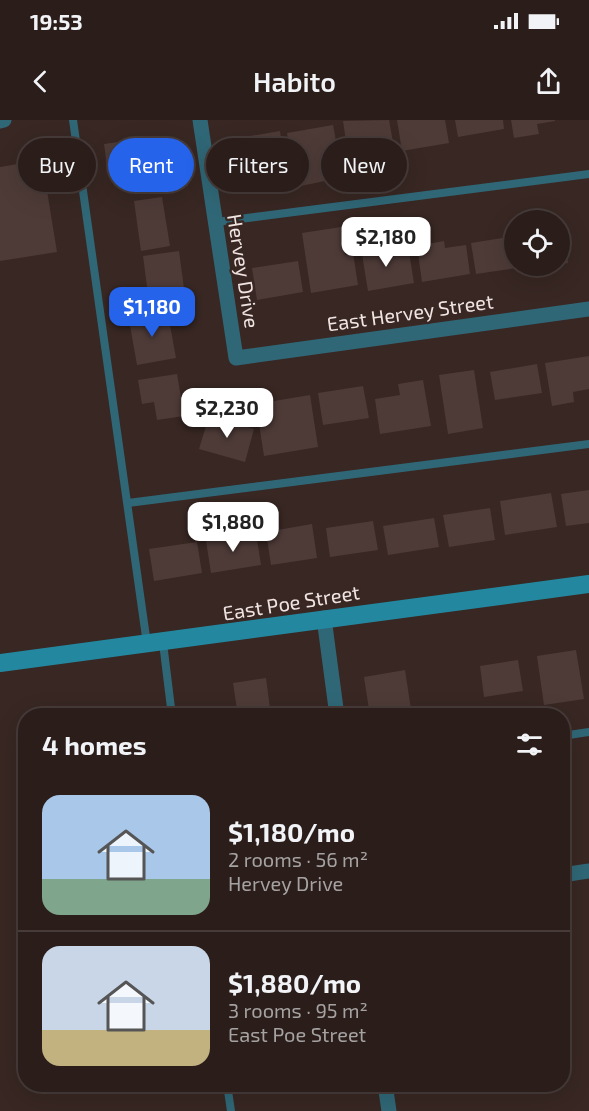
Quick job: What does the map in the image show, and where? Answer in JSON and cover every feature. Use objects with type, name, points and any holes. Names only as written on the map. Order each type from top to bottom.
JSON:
[{"type":"street","name":"Hervey Drive","points":[[200,120],[236,358]]},
{"type":"street","name":"East Hervey Street","points":[[236,358],[589,309]]},
{"type":"street","name":"East Poe Street","points":[[0,663],[589,584]]},
{"type":"street","points":[[324,618],[336,708]]},
{"type":"street","points":[[570,874],[589,871]]},
{"type":"street","points":[[386,1092],[389,1111]]},
{"type":"lane","points":[[73,120],[128,503],[155,644],[170,708]]},
{"type":"lane","points":[[216,222],[589,174]]},
{"type":"lane","points":[[128,503],[589,444]]},
{"type":"lane","points":[[570,735],[589,732]]},
{"type":"lane","points":[[228,1092],[231,1111]]},
{"type":"building","points":[[389,120],[392,138],[346,138],[343,121]]},
{"type":"building","points":[[397,120],[445,120],[449,143],[407,150],[407,138],[400,138]]},
{"type":"building","points":[[455,120],[503,120],[504,129],[458,137]]},
{"type":"building","points":[[511,120],[555,121],[537,124],[539,134],[514,138]]},
{"type":"building","points":[[333,125],[335,138],[321,138],[321,182],[309,184],[309,138],[288,138],[287,133]]},
{"type":"building","points":[[280,131],[281,138],[239,138]]},
{"type":"building","points":[[108,143],[108,173],[104,144]]},
{"type":"building","points":[[18,164],[18,192],[47,192],[57,252],[0,261],[0,167]]},
{"type":"building","points":[[162,197],[170,246],[141,251],[134,201]]},
{"type":"building","points":[[341,227],[345,255],[353,253],[358,285],[311,293],[302,233]]},
{"type":"building","points":[[504,238],[504,270],[476,274],[471,243]]},
{"type":"building","points":[[444,241],[445,248],[466,245],[470,274],[422,282],[417,246]]},
{"type":"building","points":[[384,244],[386,255],[409,252],[414,283],[368,291],[361,248]]},
{"type":"building","points":[[179,251],[185,296],[149,302],[143,256]]},
{"type":"building","points":[[298,261],[303,292],[257,300],[252,268]]},
{"type":"building","points":[[150,311],[151,317],[168,314],[176,358],[137,365],[128,314]]},
{"type":"building","points":[[589,356],[589,389],[573,392],[574,402],[552,406],[545,363]]},
{"type":"building","points":[[537,364],[542,393],[495,400],[490,372]]},
{"type":"building","points":[[474,370],[483,428],[448,434],[439,375]]},
{"type":"building","points":[[177,374],[184,416],[157,420],[154,402],[142,404],[138,380]]},
{"type":"building","points":[[423,380],[431,426],[380,434],[375,399],[400,395],[398,384]]},
{"type":"building","points":[[363,386],[369,418],[323,425],[318,393]]},
{"type":"building","points":[[310,395],[318,447],[264,456],[256,404]]},
{"type":"building","points":[[209,416],[254,429],[245,462],[199,449]]},
{"type":"building","points":[[589,490],[589,523],[566,526],[561,494]]},
{"type":"building","points":[[551,493],[557,527],[505,535],[500,501]]},
{"type":"building","points":[[490,508],[495,540],[449,547],[443,515]]},
{"type":"building","points":[[434,518],[439,547],[388,555],[383,526]]},
{"type":"building","points":[[373,521],[378,550],[330,557],[326,528]]},
{"type":"building","points":[[312,524],[317,558],[271,565],[266,532]]},
{"type":"building","points":[[256,533],[261,565],[211,573],[206,541]]},
{"type":"building","points":[[197,542],[202,573],[154,581],[149,549]]},
{"type":"building","points":[[576,650],[584,699],[544,705],[537,656]]},
{"type":"building","points":[[518,660],[523,691],[484,697],[480,666]]},
{"type":"building","points":[[405,670],[411,708],[369,708],[364,677]]},
{"type":"building","points":[[266,678],[270,708],[237,708],[233,683]]}]
